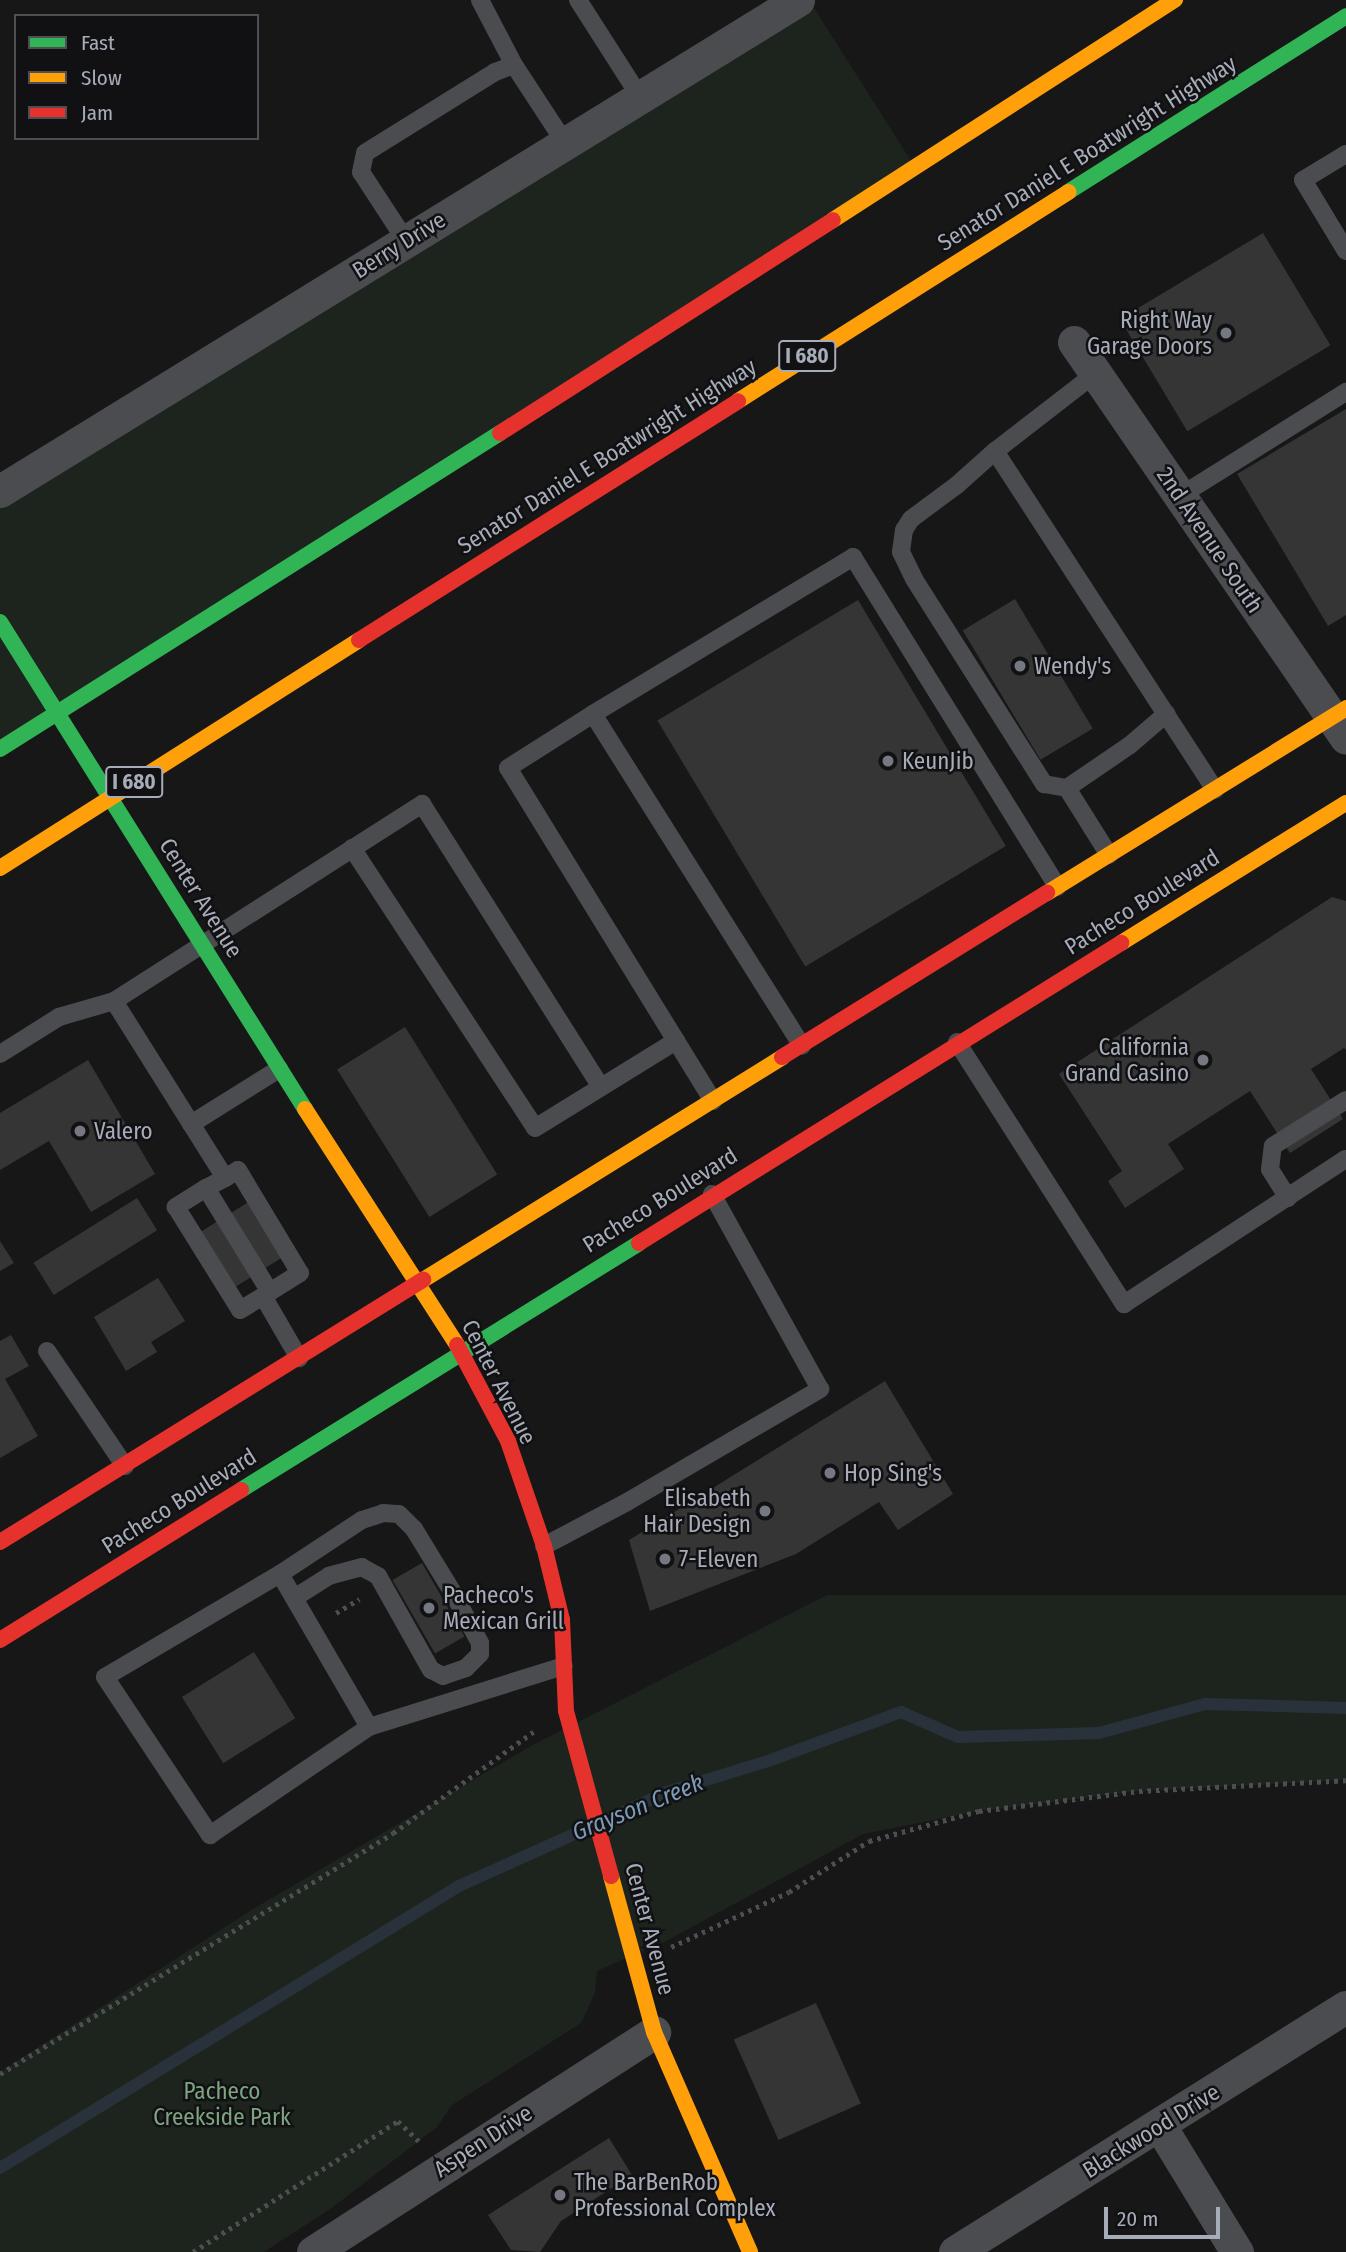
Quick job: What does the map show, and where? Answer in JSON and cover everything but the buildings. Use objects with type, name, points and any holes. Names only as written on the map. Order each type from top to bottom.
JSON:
[{"type":"main road","points":[[0,750],[224,610],[1175,0]]},
{"type":"main road","name":"Senator Daniel E Boatwright Highway","points":[[0,868],[1346,16]]},
{"type":"main road","name":"Center Avenue","points":[[0,622],[203,943],[279,1069],[419,1284],[460,1351],[508,1441],[544,1546],[562,1620],[568,1717],[654,2032],[750,2252]]},
{"type":"main road","points":[[0,1542],[1214,790],[1341,721]]},
{"type":"main road","name":"Pacheco Boulevard","points":[[0,1640],[712,1194],[1346,803]]},
{"type":"street","name":"Berry Drive","points":[[0,491],[798,0]]},
{"type":"street","name":"2nd Avenue South","points":[[1074,342],[1341,721]]},
{"type":"street","name":"Blackwood Drive","points":[[956,2252],[1346,2007]]},
{"type":"street","name":"Aspen Drive","points":[[313,2252],[654,2032]]},
{"type":"street","points":[[1160,2126],[1237,2252]]},
{"type":"lane","points":[[480,0],[514,65],[565,143]]},
{"type":"lane","points":[[578,0],[640,97]]},
{"type":"lane","points":[[406,241],[361,173],[365,153],[495,72],[514,65]]},
{"type":"lane","points":[[1346,154],[1303,180],[1346,251]]},
{"type":"lane","points":[[1096,373],[911,519],[904,530],[901,552],[914,579],[1044,784],[1067,788],[1130,745],[1166,714]]},
{"type":"lane","points":[[1180,496],[1346,392]]},
{"type":"lane","points":[[995,451],[1214,790]]},
{"type":"lane","points":[[713,1101],[508,768],[593,715],[853,557],[1058,887]]},
{"type":"lane","points":[[593,715],[802,1046]]},
{"type":"lane","points":[[1067,788],[1109,855]]},
{"type":"lane","points":[[0,1054],[59,1017],[114,1001],[422,804],[601,1087]]},
{"type":"lane","points":[[352,848],[535,1128],[676,1041]]},
{"type":"lane","points":[[114,1001],[225,1178]]},
{"type":"lane","points":[[957,1042],[1124,1304],[1346,1159]]},
{"type":"lane","points":[[191,1124],[279,1069]]},
{"type":"lane","points":[[1288,1198],[1270,1169],[1273,1146],[1346,1100]]},
{"type":"lane","points":[[238,1170],[300,1273],[240,1310],[176,1207],[225,1178],[238,1170]]},
{"type":"lane","points":[[206,1188],[299,1358]]},
{"type":"lane","points":[[544,1546],[627,1502],[820,1389],[712,1194]]},
{"type":"lane","points":[[47,1351],[125,1466]]},
{"type":"lane","points":[[431,1670],[443,1676],[466,1668],[480,1654],[480,1643],[414,1529],[399,1514],[383,1513],[362,1520],[280,1574],[105,1677],[210,1835],[369,1727],[564,1666]]},
{"type":"lane","points":[[294,1598],[329,1576],[362,1567],[378,1576],[431,1670],[445,1702]]},
{"type":"lane","points":[[280,1574],[369,1727]]},
{"type":"path","points":[[0,2074],[393,1833],[521,1739],[568,1717]]},
{"type":"path","points":[[636,1964],[789,1892],[869,1841],[979,1811],[1139,1791],[1346,1780]]},
{"type":"path","points":[[193,2252],[398,2121],[444,2167]]},
{"type":"green space","points":[[809,0],[915,167],[0,749],[0,491]]},
{"type":"green space","name":"Pacheco Creekside Park","points":[[827,1595],[1346,1595],[1346,1780],[1139,1791],[979,1811],[863,1834],[668,1940],[597,1971],[595,1993],[581,2023],[452,2105],[437,2127],[333,2207],[264,2252],[0,2252],[0,2072],[253,1909],[531,1746]]},
{"type":"waterway","name":"Grayson Creek","points":[[0,2168],[459,1886],[667,1792],[771,1760],[901,1712],[958,1737],[1099,1733],[1205,1704],[1346,1708]]},
{"type":"traffic: fast","points":[[1068,192],[1346,16]]},
{"type":"traffic: fast","points":[[0,749],[500,433]]},
{"type":"traffic: fast","points":[[0,622],[305,1109]]},
{"type":"traffic: fast","points":[[241,1490],[639,1243]]},
{"type":"traffic: slow","points":[[833,220],[1175,0]]},
{"type":"traffic: slow","points":[[738,401],[1068,192]]},
{"type":"traffic: slow","points":[[0,868],[359,640]]},
{"type":"traffic: slow","points":[[1047,893],[1346,708]]},
{"type":"traffic: slow","points":[[1121,943],[1346,803]]},
{"type":"traffic: slow","points":[[423,1280],[782,1057]]},
{"type":"traffic: slow","points":[[305,1109],[457,1345]]},
{"type":"traffic: slow","points":[[611,1876],[654,2032],[750,2252]]},
{"type":"traffic: jam","points":[[500,433],[833,220]]},
{"type":"traffic: jam","points":[[359,640],[738,401]]},
{"type":"traffic: jam","points":[[782,1057],[1047,893]]},
{"type":"traffic: jam","points":[[639,1243],[1121,943]]},
{"type":"traffic: jam","points":[[0,1542],[423,1280]]},
{"type":"traffic: jam","points":[[457,1345],[508,1441],[544,1546],[562,1620],[566,1711],[611,1876]]},
{"type":"traffic: jam","points":[[0,1640],[241,1490]]},
{"type":"place","name":"Right Way Garage Doors","points":[[1226,333]]},
{"type":"place","name":"Wendy's","points":[[1020,666]]},
{"type":"place","name":"KeunJib","points":[[888,761]]},
{"type":"place","name":"California Grand Casino","points":[[1203,1060]]},
{"type":"place","name":"Valero","points":[[80,1131]]},
{"type":"place","name":"Hop Sing's","points":[[830,1473]]},
{"type":"place","name":"Elisabeth Hair Design","points":[[765,1511]]},
{"type":"place","name":"7-Eleven","points":[[665,1559]]},
{"type":"place","name":"Pacheco's Mexican Grill","points":[[429,1608]]},
{"type":"place","name":"The BarBenRob Professional Complex","points":[[560,2195]]}]
